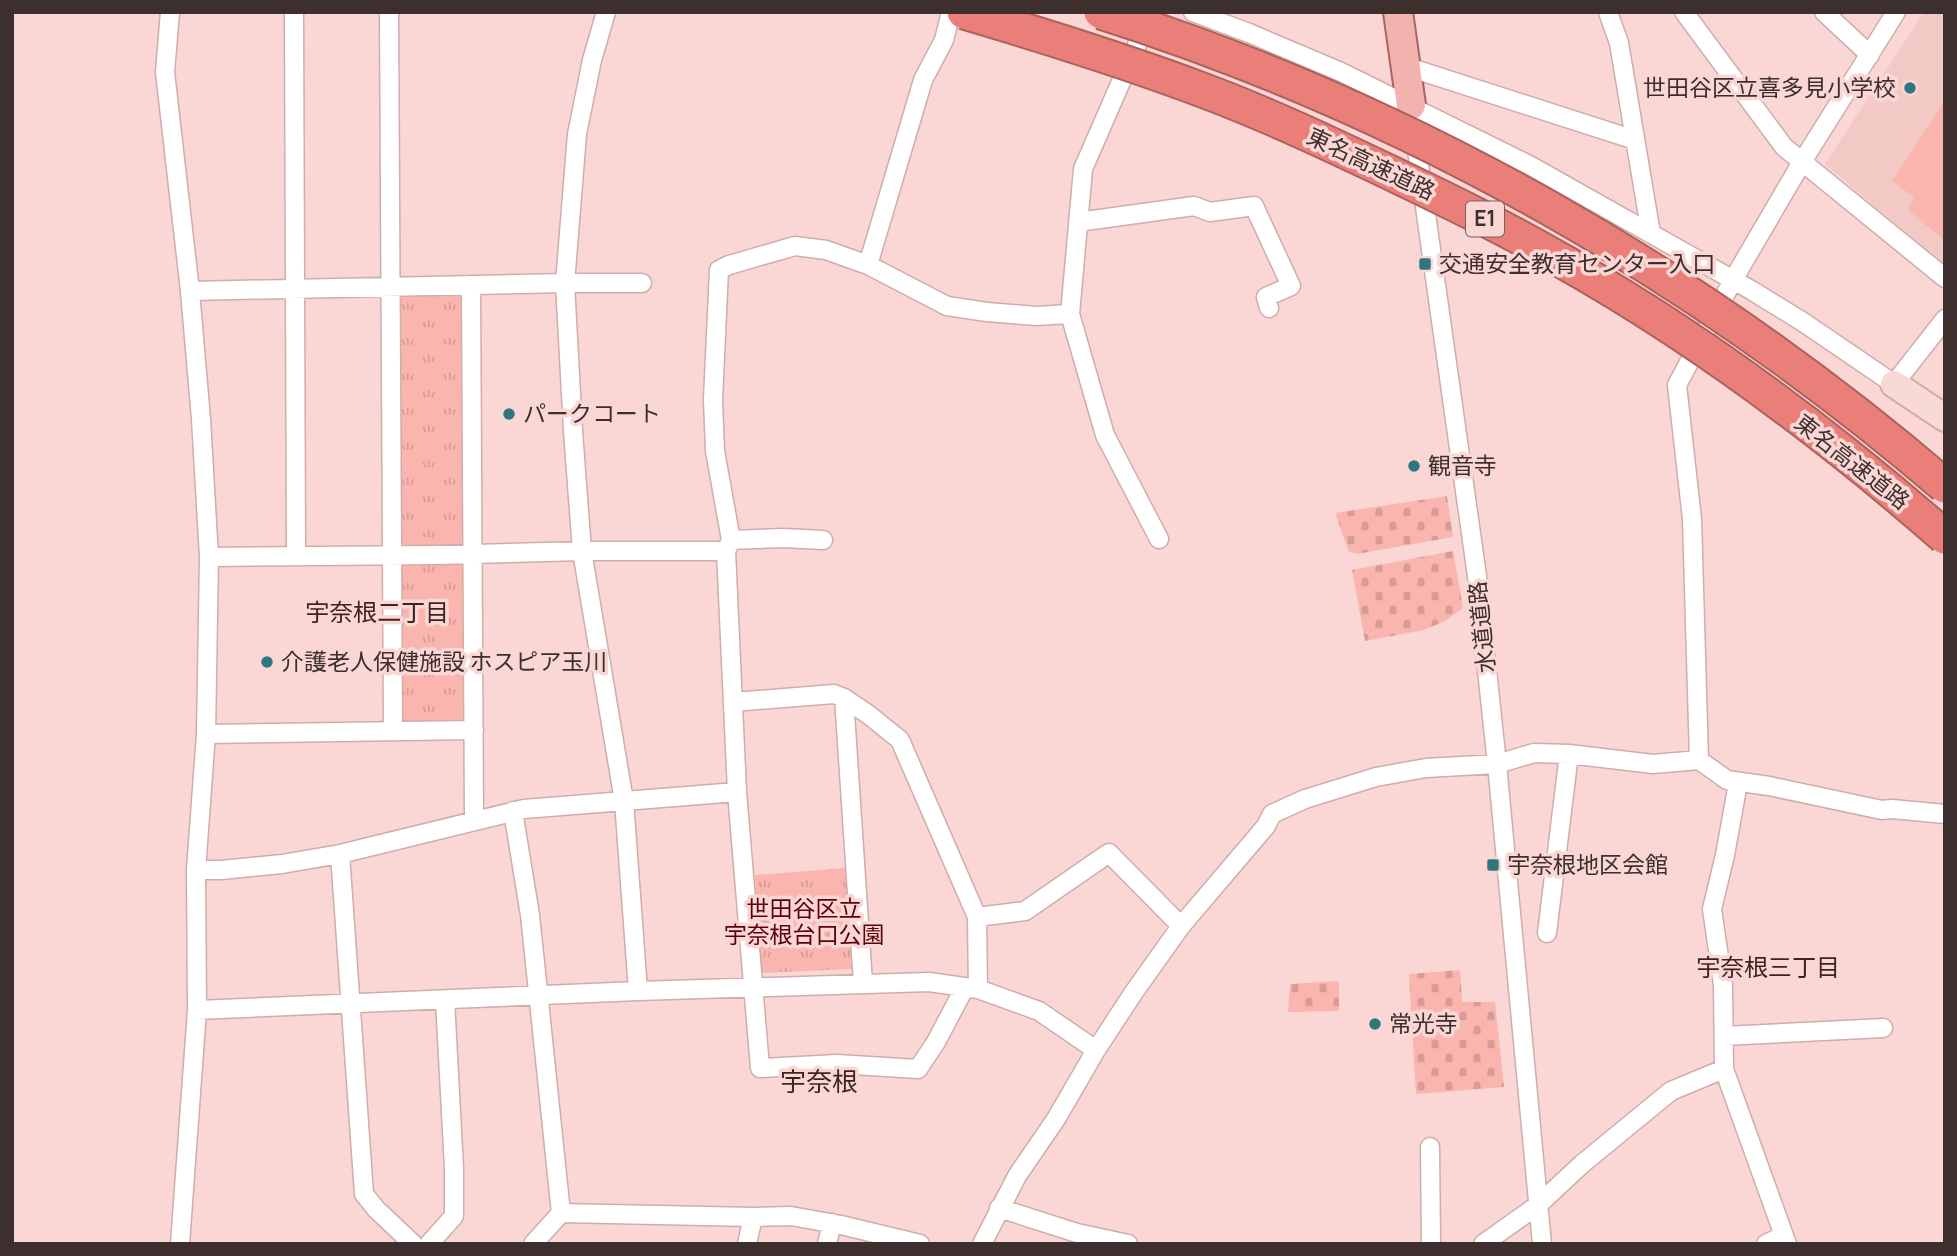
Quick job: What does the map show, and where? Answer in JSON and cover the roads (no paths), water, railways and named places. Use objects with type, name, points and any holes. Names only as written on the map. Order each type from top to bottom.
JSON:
[{"type":"highway","name":"東名高速道路","points":[[964,12],[1096,52],[1207,92],[1326,141],[1468,210],[1559,259],[1678,332],[1886,486],[1945,537]]},
{"type":"highway","name":"東名高速道路","points":[[1101,12],[1203,48],[1324,97],[1487,174],[1575,223],[1684,289],[1766,346],[1849,407],[1945,486]]},
{"type":"main road","name":"水道道路","points":[[1398,12],[1411,105]]},
{"type":"street","points":[[170,12],[164,72],[190,291],[209,557],[206,734],[196,870],[197,1010],[180,1244]]},
{"type":"street","points":[[294,12],[296,555]]},
{"type":"street","points":[[389,12],[393,731]]},
{"type":"street","points":[[606,12],[592,60],[577,134],[565,283],[582,551],[624,801],[638,991]]},
{"type":"street","points":[[868,265],[923,79],[944,40],[951,12]]},
{"type":"street","points":[[1151,12],[1083,169],[1070,314],[1105,435],[1159,539]]},
{"type":"street","points":[[1193,12],[1329,67],[1531,166],[1803,322],[1945,418]]},
{"type":"street","points":[[1608,12],[1619,43],[1651,234]]},
{"type":"street","points":[[1684,12],[1784,147],[1945,278]]},
{"type":"street","points":[[1824,12],[1870,55]]},
{"type":"street","points":[[1699,760],[1692,519],[1676,384],[1802,162],[1896,12]]},
{"type":"street","points":[[1405,66],[1635,141]]},
{"type":"street","name":"水道道路","points":[[1411,105],[1477,576],[1542,1244]]},
{"type":"street","points":[[1078,222],[1194,206],[1210,212],[1254,206],[1291,286],[1266,297],[1269,308]]},
{"type":"street","points":[[733,702],[834,694],[844,698],[900,740],[977,917],[971,988],[918,1069],[836,1064],[760,1068],[737,792],[733,702],[729,545],[715,452],[713,400],[719,270],[795,246],[826,250],[868,265],[947,306],[1036,316],[1070,314]]},
{"type":"street","points":[[190,291],[642,283]]},
{"type":"street","points":[[471,285],[474,820]]},
{"type":"street","points":[[1894,384],[1945,319]]},
{"type":"street","points":[[209,557],[582,551],[729,545],[783,538],[823,540]]},
{"type":"street","points":[[844,698],[863,983]]},
{"type":"street","points":[[206,734],[474,730]]},
{"type":"street","points":[[982,1244],[1017,1176],[1056,1119],[1096,1050],[1181,926],[1266,826],[1272,814],[1305,799],[1376,777],[1426,768],[1497,764],[1534,753],[1570,754],[1653,764],[1699,760],[1727,780],[1738,783],[1769,786],[1882,810],[1945,814]]},
{"type":"street","points":[[1547,933],[1570,754]]},
{"type":"street","points":[[1738,783],[1712,909],[1723,985],[1724,1069],[1785,1240],[1766,1244]]},
{"type":"street","points":[[196,870],[270,865],[340,854],[513,811],[737,792]]},
{"type":"street","points":[[513,811],[530,915],[561,1213],[533,1244]]},
{"type":"street","points":[[977,917],[1025,911],[1109,853],[1181,926]]},
{"type":"street","points":[[340,854],[364,1194],[413,1244]]},
{"type":"street","points":[[197,1010],[638,991],[929,982],[971,988],[1039,1011],[1096,1050]]},
{"type":"street","points":[[429,1244],[454,1216],[454,1168],[444,1000]]},
{"type":"street","points":[[1724,1036],[1883,1028]]},
{"type":"street","points":[[1483,1244],[1538,1205],[1582,1164],[1671,1091],[1724,1069]]},
{"type":"street","points":[[1430,1147],[1431,1244]]},
{"type":"street","points":[[999,1208],[1077,1233],[1128,1244]]},
{"type":"street","points":[[561,1213],[791,1216],[920,1244]]},
{"type":"street","points":[[747,1244],[753,1217]]},
{"type":"street","points":[[827,1244],[832,1223]]},
{"type":"place","name":"世田谷区立喜多見小学校","points":[[1910,88]]},
{"type":"place","name":"交通安全教育センター入口","points":[[1425,264]]},
{"type":"place","name":"パークコート","points":[[509,414]]},
{"type":"place","name":"観音寺","points":[[1414,466]]},
{"type":"place","name":"介護老人保健施設 ホスピア玉川","points":[[267,662]]},
{"type":"place","name":"宇奈根地区会館","points":[[1493,865]]},
{"type":"place","name":"常光寺","points":[[1375,1024]]},
{"type":"district","name":"宇奈根二丁目","points":[[377,613]]},
{"type":"district","name":"宇奈根三丁目","points":[[1768,968]]},
{"type":"district","name":"宇奈根","points":[[819,1082]]},
{"type":"park label","name":"世田谷区立 宇奈根台口公園","points":[[804,922]]}]
